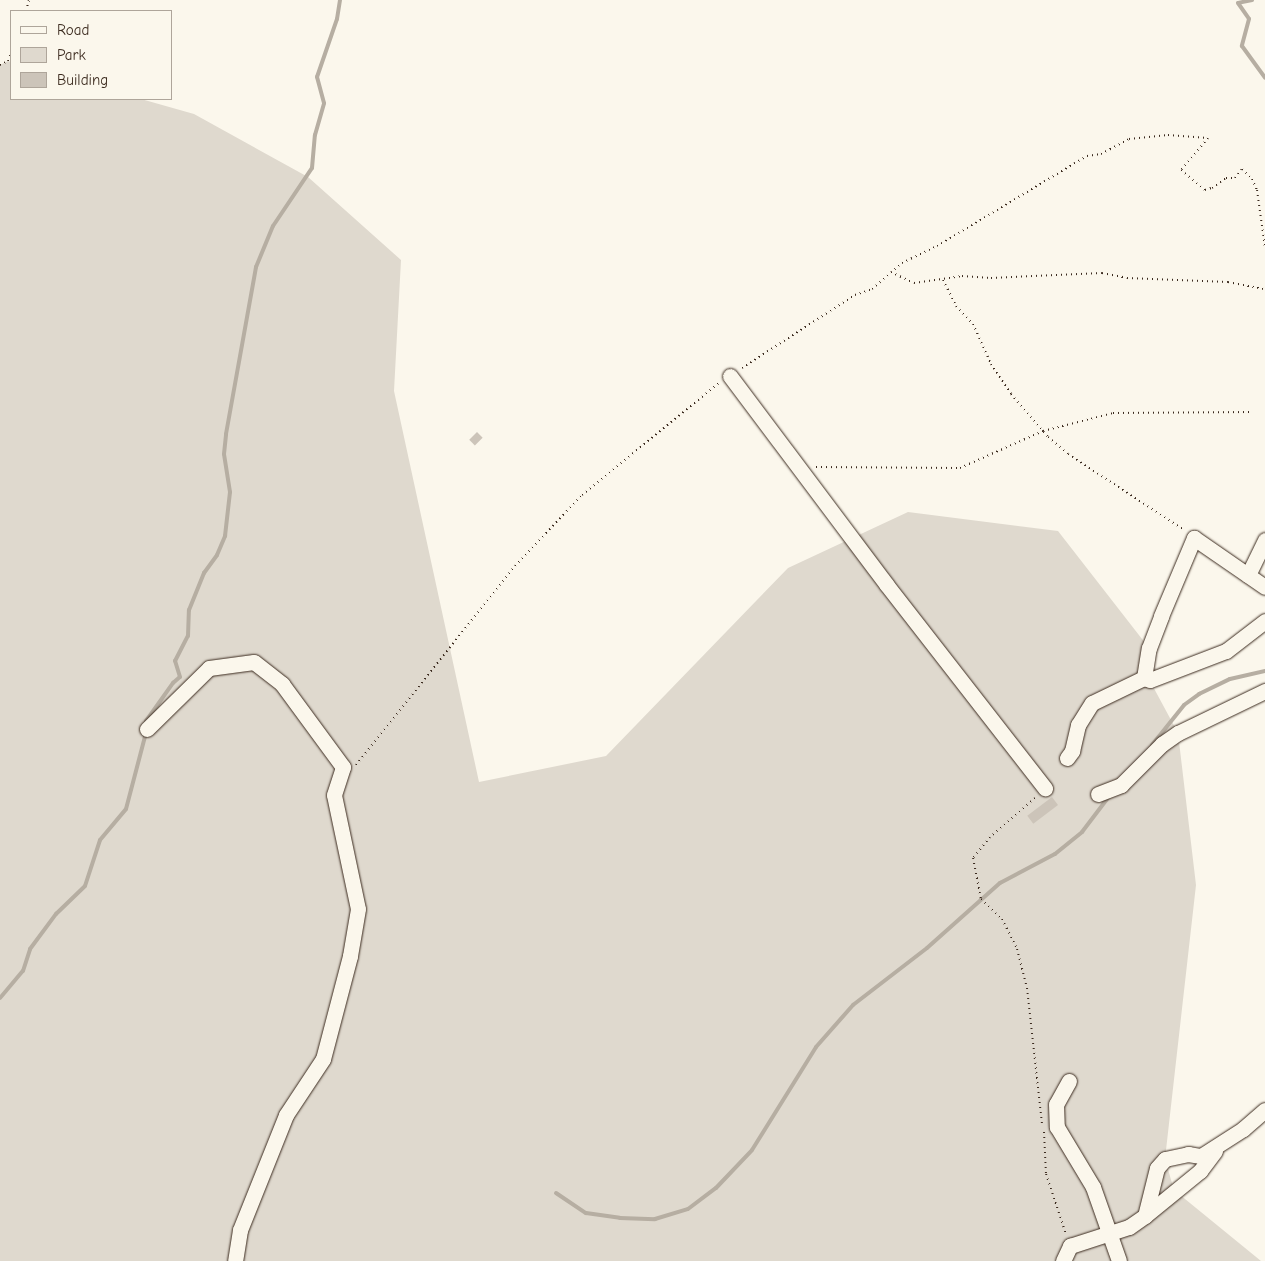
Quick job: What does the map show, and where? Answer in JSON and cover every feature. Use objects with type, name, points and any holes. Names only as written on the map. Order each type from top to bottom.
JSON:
[{"type":"street","points":[[730,376],[1045,788]]},
{"type":"street","points":[[1144,678],[1149,648],[1194,538],[1265,586]]},
{"type":"street","points":[[1248,575],[1265,540]]},
{"type":"street","points":[[1067,758],[1072,751],[1078,724],[1092,703],[1144,678],[1150,680],[1226,651],[1265,621]]},
{"type":"street","points":[[147,729],[209,668],[254,662],[282,684],[343,767],[334,795],[358,909],[350,956],[323,1059],[286,1116],[240,1230],[235,1261]]},
{"type":"street","points":[[1098,794],[1121,785],[1162,744],[1178,733],[1265,691]]},
{"type":"street","points":[[1069,1081],[1056,1104],[1057,1128],[1093,1187],[1120,1261]]},
{"type":"street","points":[[1145,1216],[1157,1168],[1165,1159],[1188,1154],[1201,1156],[1217,1148],[1265,1110]]},
{"type":"street","points":[[1063,1261],[1070,1246],[1129,1227],[1145,1216],[1200,1171],[1217,1148]]},
{"type":"path","points":[[0,65],[8,61],[10,55]]},
{"type":"path","points":[[355,766],[515,566],[582,494],[730,376],[856,295],[872,289],[890,272],[1087,156],[1101,154],[1130,139],[1168,135],[1208,138],[1180,170],[1204,190],[1212,188],[1226,178],[1235,178],[1242,169],[1252,179],[1265,248]]},
{"type":"path","points":[[890,272],[914,282],[943,280],[962,276],[991,278],[1102,273],[1127,278],[1228,282],[1265,289]]},
{"type":"path","points":[[943,280],[956,306],[973,324],[991,364],[1043,432],[1068,454],[1194,538]]},
{"type":"path","points":[[798,467],[960,468],[1043,432],[1113,413],[1252,412]]},
{"type":"path","points":[[1045,788],[973,858],[981,899],[1002,919],[1017,949],[1027,988],[1046,1174],[1070,1246]]},
{"type":"green space","points":[[10,62],[10,100],[145,100],[194,114],[308,177],[401,260],[394,391],[479,782],[606,756],[788,568],[908,512],[1058,531],[1149,648],[1150,681],[1178,733],[1196,885],[1165,1159],[1174,1190],[1261,1261],[0,1261],[0,65]]},
{"type":"building","points":[[477,432],[483,438],[475,445],[469,440]]},
{"type":"building","points":[[1052,797],[1058,805],[1033,824],[1027,816]]},
{"type":"waterway","points":[[146,721],[173,683],[180,677],[175,661],[188,636],[189,610],[204,573],[217,555],[225,536],[230,492],[224,454],[226,434],[256,267],[273,226],[312,168],[315,135],[324,103],[317,77],[337,19],[340,0]]},
{"type":"waterway","points":[[1252,0],[1238,3],[1249,19],[1242,46],[1265,78]]},
{"type":"waterway","points":[[1152,745],[1184,705],[1199,694],[1230,679],[1265,671]]},
{"type":"waterway","points":[[0,998],[23,971],[30,949],[56,914],[85,886],[100,840],[126,809],[146,733]]},
{"type":"waterway","points":[[556,1193],[586,1213],[620,1218],[655,1219],[688,1209],[716,1188],[752,1150],[816,1047],[853,1005],[927,948],[1000,883],[1055,854],[1082,832],[1111,794]]}]
